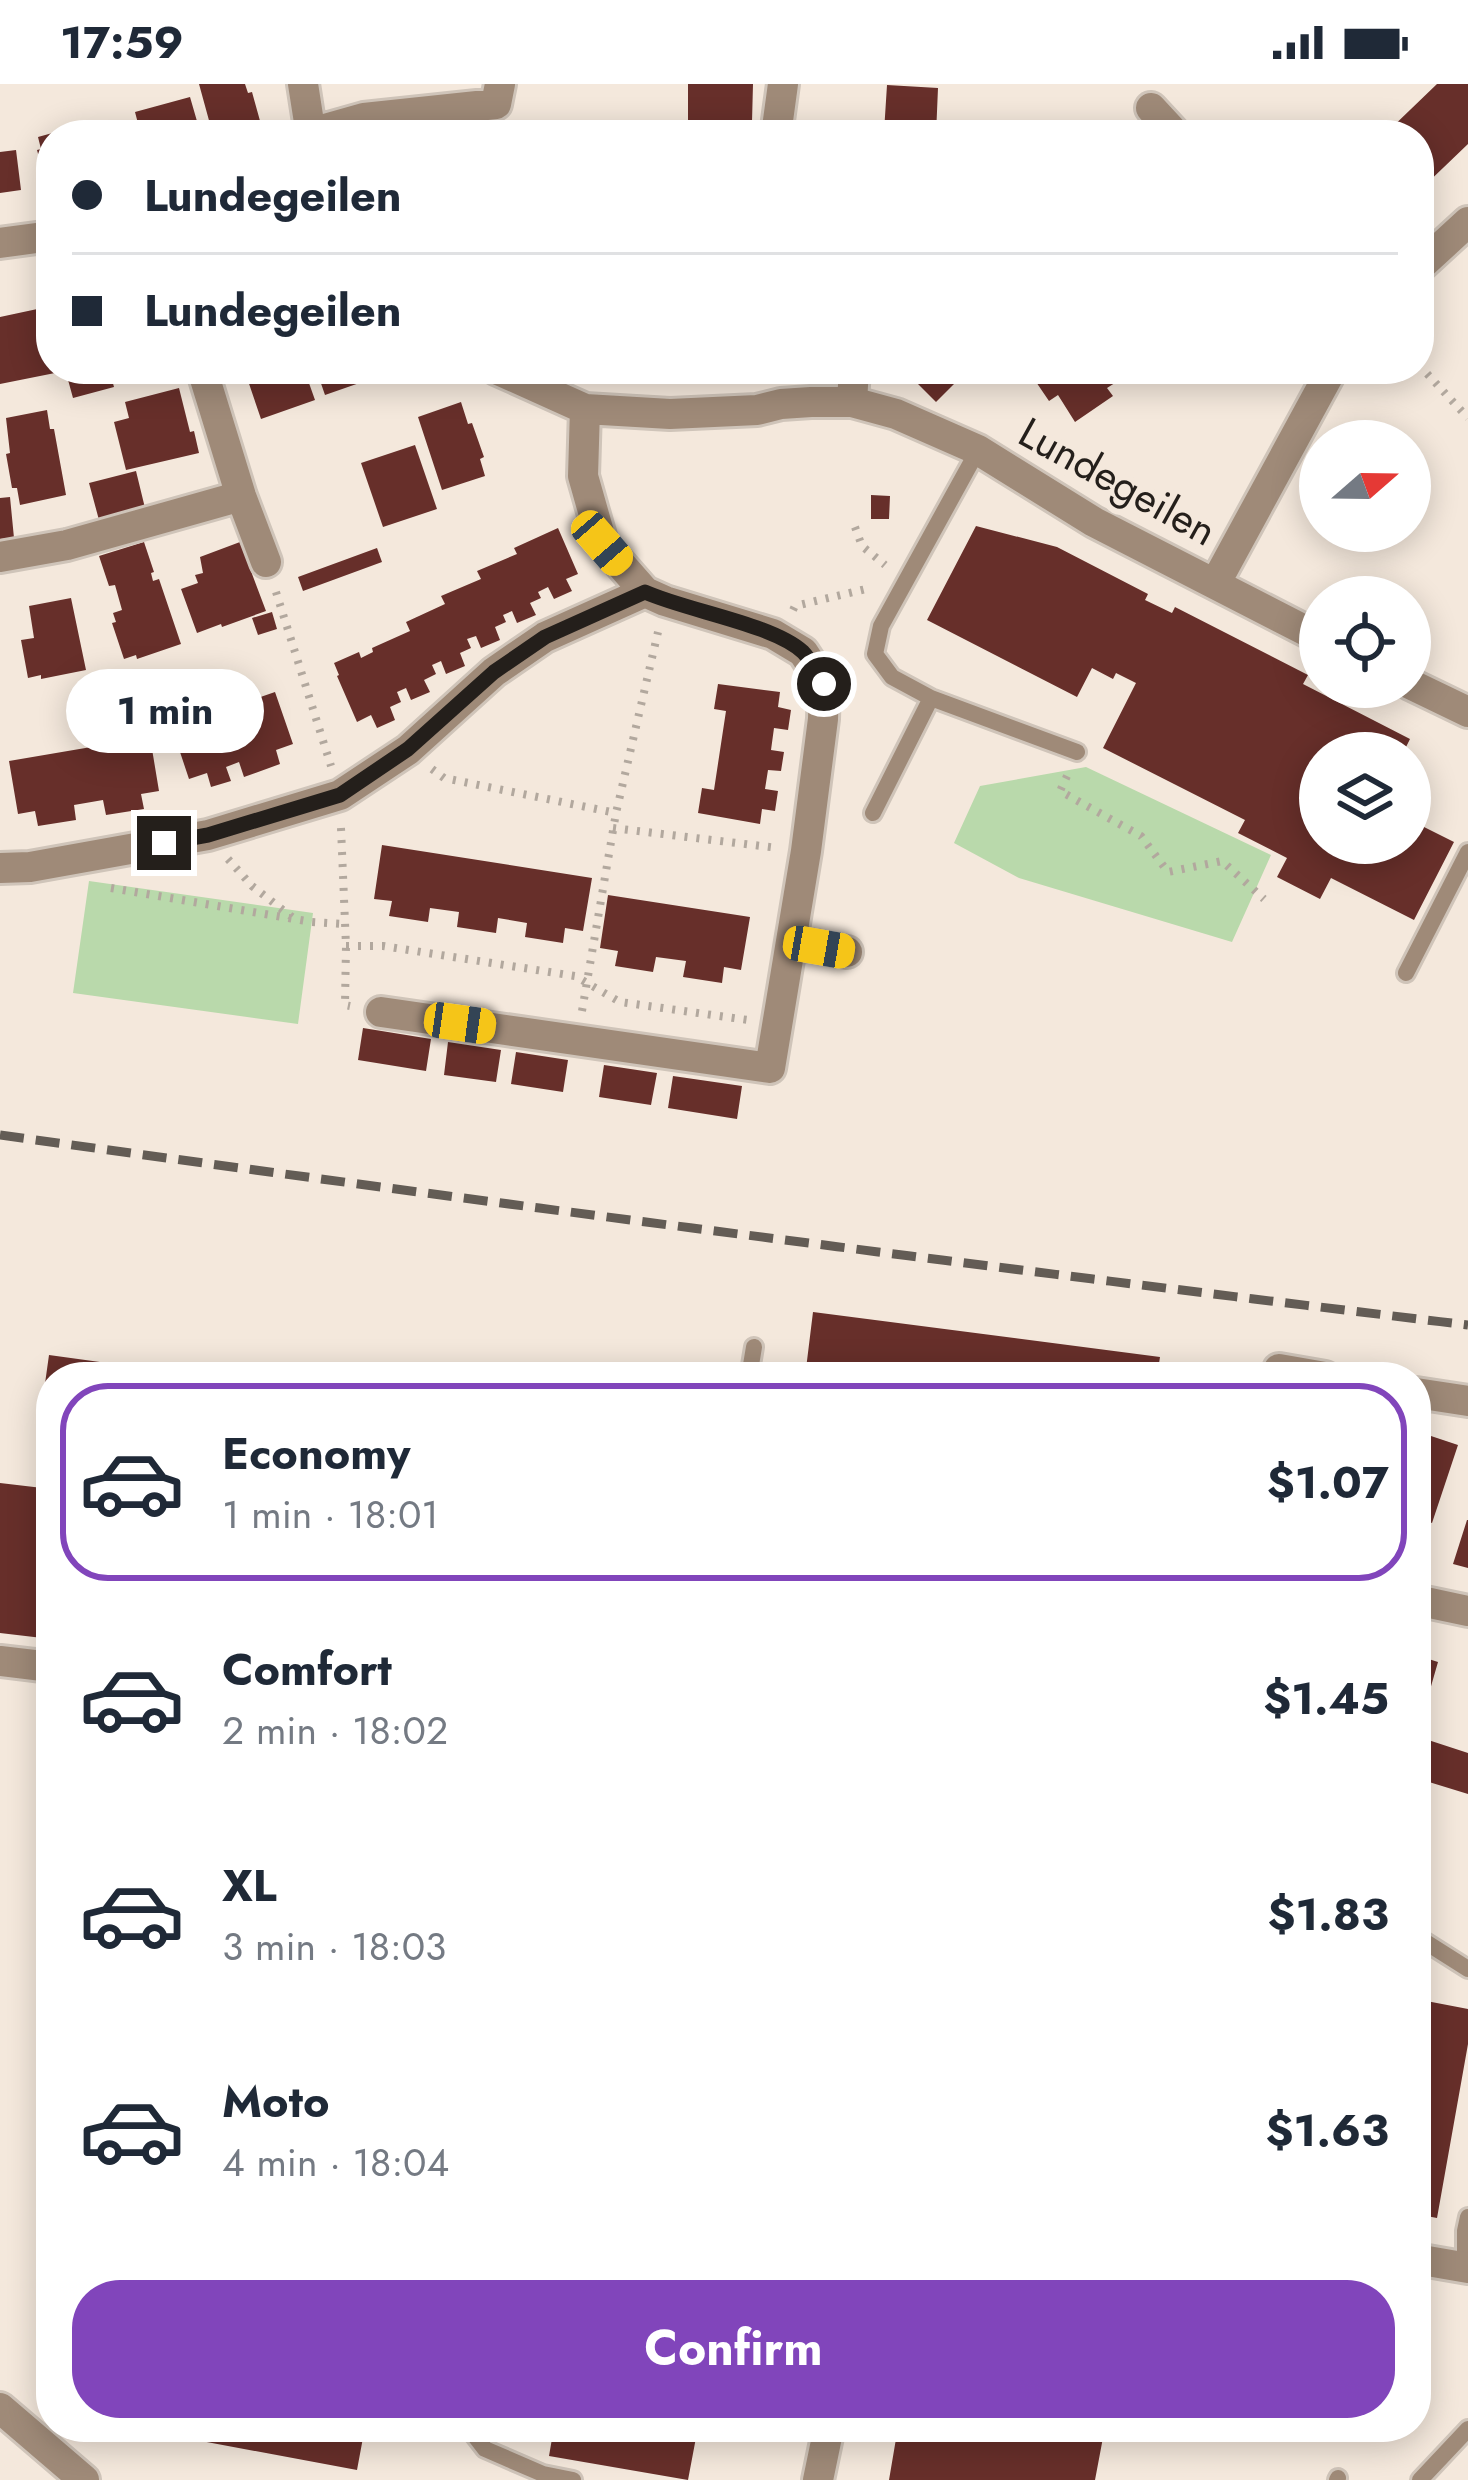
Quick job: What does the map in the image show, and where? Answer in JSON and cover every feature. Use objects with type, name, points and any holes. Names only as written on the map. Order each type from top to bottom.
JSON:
[{"type":"street","points":[[303,84],[309,120]]},
{"type":"street","points":[[778,120],[783,84]]},
{"type":"street","points":[[357,120],[498,94]]},
{"type":"street","points":[[1434,253],[1468,222]]},
{"type":"street","points":[[0,243],[36,238]]},
{"type":"street","points":[[207,384],[266,562]]},
{"type":"street","name":"Lundegeilen","points":[[529,384],[585,409],[670,414],[852,402],[896,414],[978,450],[1094,522],[1299,627]]},
{"type":"street","points":[[852,402],[853,384]]},
{"type":"street","points":[[1215,584],[1324,384]]},
{"type":"street","points":[[381,1012],[770,1068],[806,851],[824,719],[824,684],[803,652],[773,634],[655,597],[602,543],[583,476],[585,409]]},
{"type":"street","points":[[0,556],[67,545],[241,496]]},
{"type":"street","points":[[0,868],[30,867],[208,835],[340,795],[408,749],[494,672],[545,637],[655,597]]},
{"type":"street","points":[[1431,694],[1468,712]]},
{"type":"street","points":[[792,942],[847,952]]},
{"type":"street","points":[[1431,1396],[1468,1402]]},
{"type":"street","points":[[1431,1603],[1468,1611]]},
{"type":"street","points":[[0,1661],[36,1665]]},
{"type":"street","points":[[1431,2262],[1467,2268]]},
{"type":"street","points":[[0,2408],[36,2439]]},
{"type":"street","points":[[40,2442],[84,2480]]},
{"type":"street","points":[[818,2480],[826,2442]]},
{"type":"lane","points":[[978,450],[881,626],[875,654],[892,677],[931,698],[1077,752]]},
{"type":"lane","points":[[874,813],[931,698]]},
{"type":"lane","points":[[1406,973],[1468,852]]},
{"type":"lane","points":[[752,1362],[754,1347]]},
{"type":"lane","points":[[1431,1946],[1468,1969]]},
{"type":"lane","points":[[1467,2268],[1468,2217]]},
{"type":"lane","points":[[1420,2480],[1468,2429]]},
{"type":"lane","points":[[479,2442],[484,2449],[543,2474],[573,2480]]},
{"type":"path","points":[[1434,381],[1468,418]]},
{"type":"path","points":[[773,634],[795,606],[872,588],[886,566],[862,546],[855,526]]},
{"type":"path","points":[[578,1040],[655,597]]},
{"type":"path","points":[[408,749],[444,778],[616,813]]},
{"type":"path","points":[[1077,752],[1060,790],[1141,836],[1168,872],[1222,861],[1264,899]]},
{"type":"path","points":[[613,828],[806,851]]},
{"type":"path","points":[[208,835],[251,886],[296,920]]},
{"type":"path","points":[[91,885],[345,924]]},
{"type":"path","points":[[346,946],[383,946],[575,976],[620,1002],[779,1024]]},
{"type":"green space","points":[[1086,767],[1271,855],[1232,942],[1019,878],[954,843],[980,786]]},
{"type":"green space","points":[[89,881],[313,913],[298,1024],[73,993]]},
{"type":"building","points":[[199,84],[245,84],[248,93],[252,92],[260,120],[209,120]]},
{"type":"building","points":[[688,84],[753,84],[752,120],[688,120]]},
{"type":"building","points":[[1437,84],[1468,84],[1468,144],[1434,177],[1434,120],[1400,120]]},
{"type":"building","points":[[887,85],[938,88],[937,120],[885,120]]},
{"type":"building","points":[[190,97],[197,120],[137,120],[135,112]]},
{"type":"building","points":[[16,150],[21,190],[0,193],[0,152]]},
{"type":"building","points":[[36,309],[36,377],[0,384],[0,317]]},
{"type":"building","points":[[69,384],[113,384],[114,387],[73,398]]},
{"type":"building","points":[[249,384],[309,384],[315,400],[261,419]]},
{"type":"building","points":[[321,384],[357,384],[325,395]]},
{"type":"building","points":[[918,384],[954,384],[936,402]]},
{"type":"building","points":[[1037,384],[1113,384],[1107,388],[1113,396],[1075,422],[1058,395],[1049,401]]},
{"type":"building","points":[[179,388],[199,453],[126,470],[114,422],[129,418],[125,402]]},
{"type":"building","points":[[461,402],[484,457],[480,459],[485,476],[442,490],[418,417]]},
{"type":"building","points":[[47,410],[66,495],[20,505],[6,454],[10,453],[6,418]]},
{"type":"building","points":[[415,445],[437,509],[383,527],[361,463]]},
{"type":"building","points":[[136,471],[145,508],[99,520],[89,483]]},
{"type":"building","points":[[871,495],[890,496],[889,519],[871,519]]},
{"type":"building","points":[[10,497],[14,538],[0,539],[0,498]]},
{"type":"building","points":[[976,526],[1057,547],[1148,594],[1145,600],[1172,613],[1175,607],[1299,670],[1299,708],[1350,708],[1396,732],[1299,732],[1299,864],[1431,864],[1431,830],[1454,842],[1414,920],[1331,878],[1320,899],[1277,877],[1287,858],[1238,833],[1245,820],[1103,748],[1136,683],[1116,673],[1113,679],[1092,668],[1077,697],[927,620]]},
{"type":"building","points":[[558,528],[578,574],[566,579],[572,591],[554,599],[548,587],[538,592],[541,598],[530,603],[536,615],[517,623],[512,611],[503,615],[506,622],[495,627],[500,640],[481,648],[476,636],[467,639],[471,648],[460,653],[465,666],[446,674],[441,661],[432,665],[436,674],[424,680],[430,692],[411,700],[406,688],[397,692],[401,702],[390,707],[395,720],[377,728],[371,715],[357,722],[334,663],[359,652],[361,658],[410,631],[406,622],[445,604],[441,596],[481,579],[477,571],[517,554],[514,548]]},
{"type":"building","points":[[144,542],[153,581],[159,579],[181,644],[124,659],[112,623],[116,622],[113,613],[122,610],[99,556]]},
{"type":"building","points":[[240,542],[266,611],[197,633],[181,589],[198,583],[195,575],[203,573],[200,557]]},
{"type":"building","points":[[377,548],[382,562],[303,591],[298,577]]},
{"type":"building","points":[[71,598],[86,670],[28,678],[21,640],[34,638],[29,606]]},
{"type":"building","points":[[272,612],[277,629],[258,635],[252,618]]},
{"type":"building","points":[[718,684],[780,692],[778,707],[791,710],[788,730],[774,728],[771,750],[784,752],[781,771],[768,770],[765,789],[778,791],[775,811],[762,809],[760,824],[698,813],[702,788],[714,790],[726,711],[714,709]]},
{"type":"building","points":[[275,692],[293,744],[276,750],[280,764],[244,777],[239,762],[226,767],[231,781],[211,787],[207,773],[189,779],[172,728]]},
{"type":"building","points":[[150,737],[159,791],[141,794],[144,809],[106,815],[103,800],[74,805],[76,820],[38,826],[35,811],[18,814],[9,761]]},
{"type":"building","points":[[382,845],[592,878],[583,931],[565,928],[563,943],[525,937],[527,923],[498,918],[496,933],[457,927],[459,912],[430,908],[428,922],[389,916],[392,901],[374,899]]},
{"type":"building","points":[[608,895],[750,917],[741,970],[724,967],[722,983],[683,977],[686,961],[656,957],[653,972],[615,966],[618,951],[600,948]]},
{"type":"building","points":[[363,1028],[431,1039],[426,1071],[358,1060]]},
{"type":"building","points":[[448,1042],[501,1050],[496,1082],[444,1075]]},
{"type":"building","points":[[516,1052],[568,1060],[563,1092],[511,1084]]},
{"type":"building","points":[[604,1065],[657,1073],[651,1105],[599,1097]]},
{"type":"building","points":[[673,1076],[742,1086],[737,1119],[668,1108]]},
{"type":"building","points":[[813,1312],[1160,1357],[1159,1362],[807,1362]]},
{"type":"building","points":[[49,1355],[100,1362],[48,1362]]},
{"type":"building","points":[[1431,1436],[1458,1445],[1431,1523]]},
{"type":"building","points":[[0,1483],[36,1487],[36,1637],[0,1633]]},
{"type":"building","points":[[1468,1520],[1468,1568],[1453,1564]]},
{"type":"building","points":[[1431,1660],[1438,1662],[1431,1686]]},
{"type":"building","points":[[1431,1741],[1468,1753],[1468,1794],[1431,1783]]},
{"type":"building","points":[[1431,2002],[1468,2009],[1468,2044],[1437,2218],[1431,2217]]},
{"type":"building","points":[[207,2442],[362,2442],[357,2470]]},
{"type":"building","points":[[551,2442],[695,2442],[688,2480],[549,2456]]},
{"type":"building","points":[[895,2442],[1102,2442],[1095,2480],[889,2480]]},
{"type":"railway","points":[[0,1135],[1468,1325]]},
{"type":"route","points":[[164,843],[208,835],[340,795],[408,749],[494,672],[545,637],[645,592],[773,634],[803,652],[824,684]]}]
